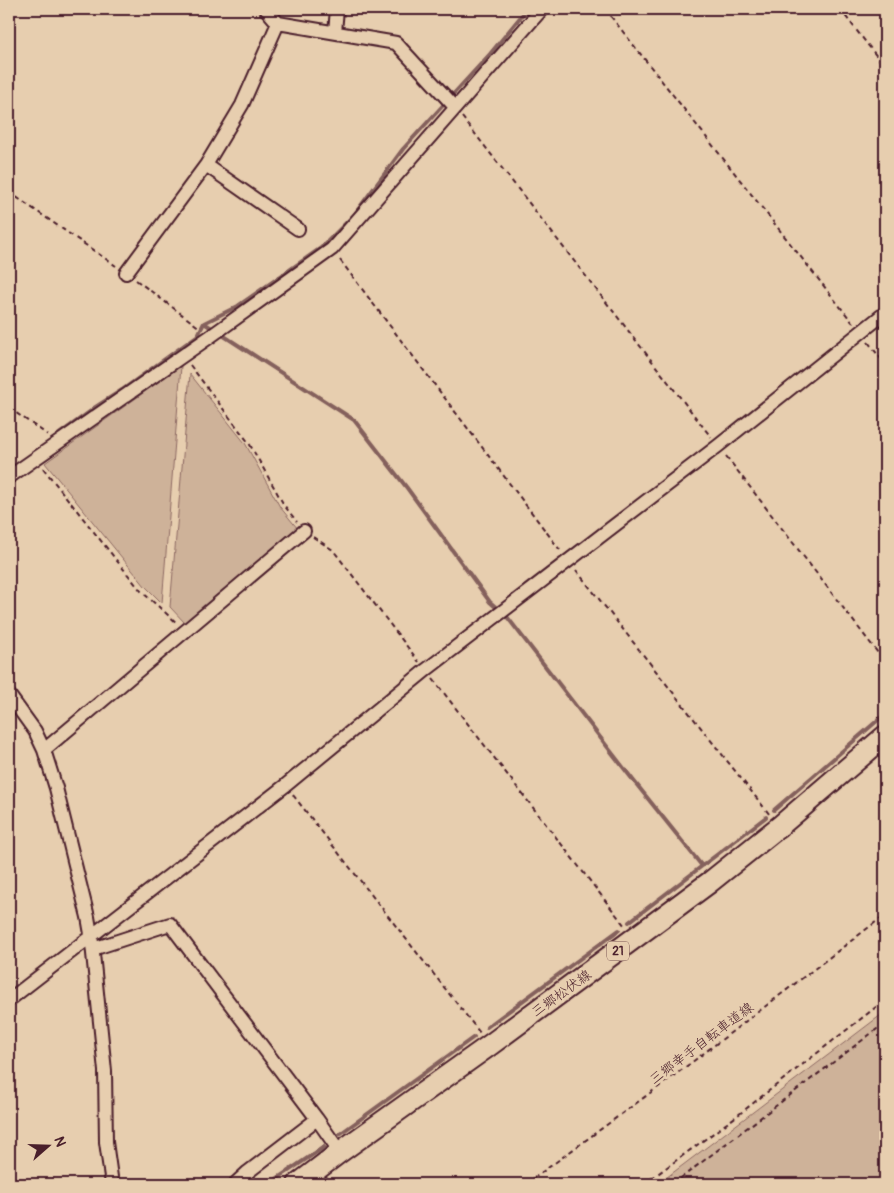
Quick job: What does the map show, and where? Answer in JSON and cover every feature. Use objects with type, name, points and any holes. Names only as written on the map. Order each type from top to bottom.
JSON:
[{"type":"main road","name":"三郷松伏線","points":[[298,1184],[635,939],[780,826],[885,736]]},
{"type":"street","points":[[266,9],[278,24],[396,43],[455,107]]},
{"type":"street","points":[[335,32],[337,9]]},
{"type":"street","points":[[9,477],[332,249],[542,9]]},
{"type":"street","points":[[126,273],[206,165],[242,105],[278,24]]},
{"type":"street","points":[[206,165],[298,229]]},
{"type":"street","points":[[9,1000],[91,934],[286,785],[426,670],[569,562],[885,313]]},
{"type":"street","points":[[44,750],[304,531]]},
{"type":"street","points":[[9,695],[36,731],[44,750],[56,788],[91,934],[105,1071],[106,1142],[112,1184]]},
{"type":"street","points":[[93,949],[170,924],[340,1152]]},
{"type":"street","points":[[235,1184],[316,1119]]},
{"type":"path","points":[[605,9],[885,364]]},
{"type":"path","points":[[840,9],[885,67]]},
{"type":"path","points":[[455,107],[885,662]]},
{"type":"path","points":[[9,192],[126,273],[211,336]]},
{"type":"path","points":[[332,249],[569,562],[780,826]]},
{"type":"path","points":[[182,355],[249,442],[284,505],[304,531],[333,550],[635,939]]},
{"type":"path","points":[[9,408],[59,442]]},
{"type":"path","points":[[36,458],[141,591],[187,630]]},
{"type":"path","points":[[286,785],[490,1046]]},
{"type":"path","name":"三郷幸手自転車道線","points":[[526,1184],[691,1063],[885,915]]},
{"type":"path","points":[[644,1184],[738,1115],[885,1000]]},
{"type":"path","points":[[672,1184],[885,1023]]},
{"type":"shaded area","points":[[181,366],[162,603],[145,586],[45,463]]},
{"type":"shaded area","points":[[190,374],[245,443],[280,507],[298,529],[185,623],[170,607]]},
{"type":"shaded area","points":[[885,1012],[885,1184],[658,1184]]},
{"type":"waterway","points":[[59,434],[198,335],[204,323],[238,306],[321,248],[354,215],[403,149],[490,54],[527,9]]},
{"type":"waterway","points":[[204,323],[354,420],[407,488],[490,602],[508,618],[702,866]]},
{"type":"waterway","points":[[774,810],[885,714]]},
{"type":"waterway","points":[[629,922],[766,817]]},
{"type":"waterway","points":[[487,1027],[619,930]]},
{"type":"waterway","points":[[337,1136],[474,1037]]},
{"type":"waterway","points":[[269,1184],[324,1147]]}]
